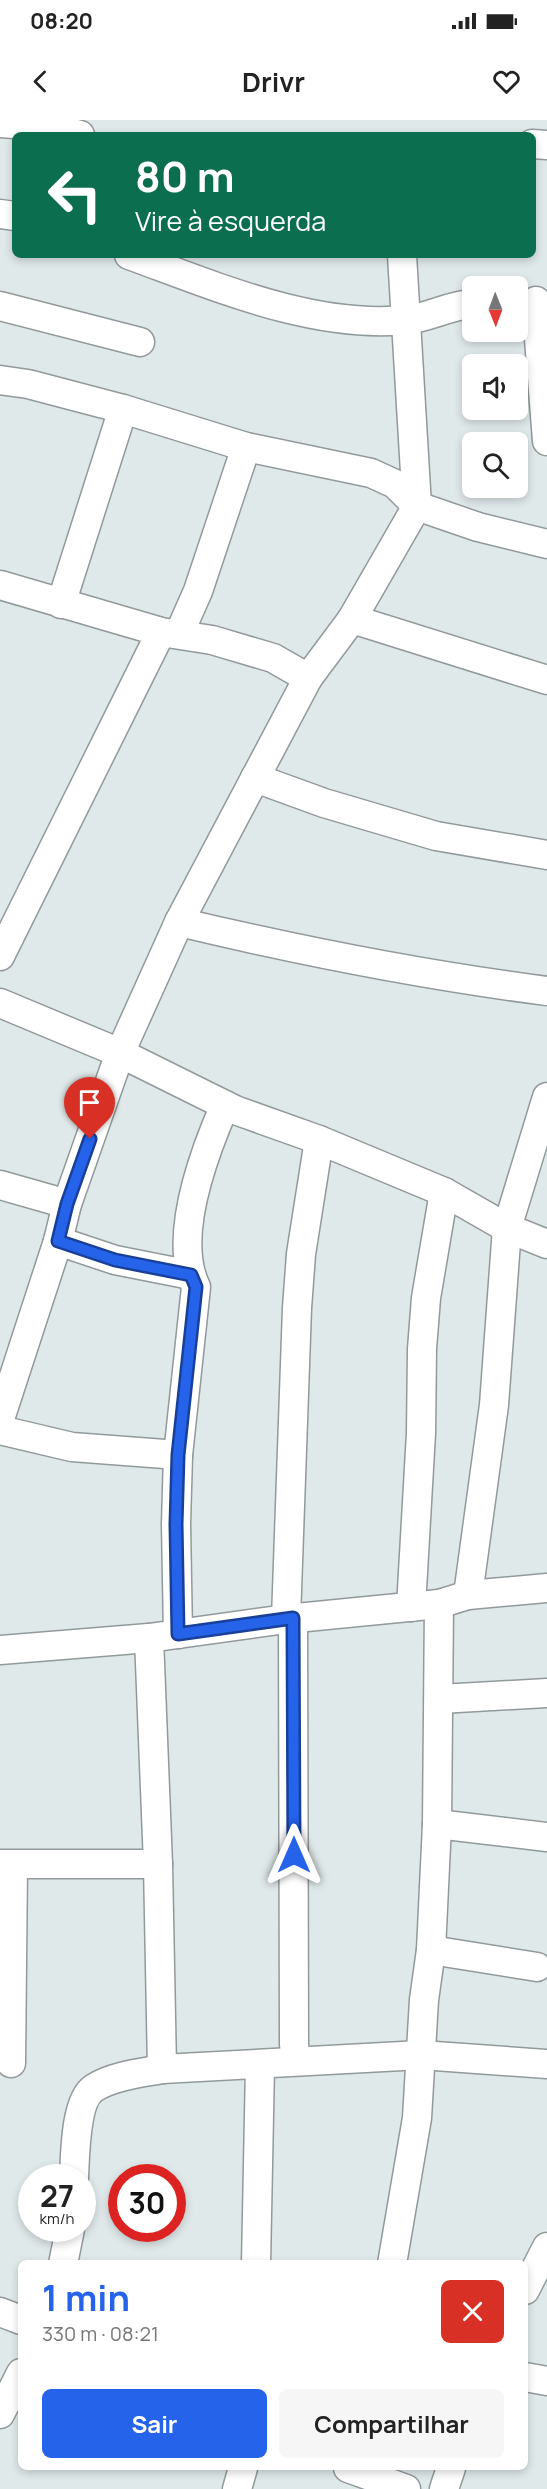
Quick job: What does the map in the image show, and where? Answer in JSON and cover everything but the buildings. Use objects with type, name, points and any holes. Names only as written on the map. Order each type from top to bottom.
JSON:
[{"type":"street","points":[[16,126],[50,127],[69,132]]},
{"type":"street","points":[[137,258],[246,297],[350,320],[406,320],[462,306]]},
{"type":"street","points":[[0,1419],[58,1241],[67,1204],[120,1053],[179,922],[308,678],[352,619],[417,506],[402,258]]},
{"type":"street","points":[[534,301],[547,441]]},
{"type":"street","points":[[0,306],[140,342]]},
{"type":"street","points":[[0,380],[28,384],[123,409],[246,447],[371,473],[394,484],[417,506],[478,526],[547,544]]},
{"type":"street","points":[[61,604],[123,409]]},
{"type":"street","points":[[0,956],[170,633],[198,591],[246,447]]},
{"type":"street","points":[[0,585],[61,604],[170,633],[212,640],[273,658],[308,678]]},
{"type":"street","points":[[352,619],[547,680]]},
{"type":"street","points":[[255,778],[324,803],[436,836],[547,855]]},
{"type":"street","points":[[179,922],[295,950],[454,978],[547,991]]},
{"type":"street","points":[[0,1003],[120,1053],[225,1104],[444,1192],[507,1228],[547,1244]]},
{"type":"street","points":[[468,1595],[494,1405],[507,1228],[547,1097]]},
{"type":"street","points":[[178,1634],[176,1524],[178,1455],[196,1287],[191,1275],[187,1238],[195,1190],[225,1104]]},
{"type":"street","points":[[296,2061],[290,1619],[297,1308],[301,1254],[319,1140]]},
{"type":"street","points":[[0,1185],[67,1204]]},
{"type":"street","points":[[411,1607],[421,1433],[425,1308],[444,1192]]},
{"type":"street","points":[[58,1241],[115,1260],[191,1275]]},
{"type":"street","points":[[0,1430],[72,1447],[178,1455]]},
{"type":"street","points":[[0,1650],[149,1638],[290,1619],[439,1604],[468,1595],[547,1588]]},
{"type":"street","points":[[393,2260],[417,2118],[424,2000],[431,1950],[440,1699],[439,1604]]},
{"type":"street","points":[[149,1638],[158,1864],[162,2069]]},
{"type":"street","points":[[440,1699],[547,1693]]},
{"type":"street","points":[[437,1824],[547,1837]]},
{"type":"street","points":[[11,2063],[7,1864],[158,1864]]},
{"type":"street","points":[[431,1950],[537,1967]]},
{"type":"street","points":[[76,2164],[81,2114],[85,2098],[93,2088],[113,2080],[162,2069],[421,2055],[547,2064]]},
{"type":"street","points":[[256,2260],[260,2065]]},
{"type":"street","points":[[64,2260],[67,2242]]},
{"type":"street","points":[[528,2284],[547,2247]]},
{"type":"street","points":[[0,2312],[18,2319]]},
{"type":"street","points":[[528,2377],[547,2380]]},
{"type":"street","points":[[0,2414],[18,2379]]},
{"type":"street","points":[[237,2489],[242,2470]]},
{"type":"street","points":[[354,2470],[406,2489]]},
{"type":"street","points":[[444,2489],[450,2470]]},
{"type":"route","points":[[90,1139],[67,1204],[58,1241],[115,1260],[191,1275],[196,1287],[178,1455],[176,1524],[178,1634],[293,1618],[294,1855]]}]
